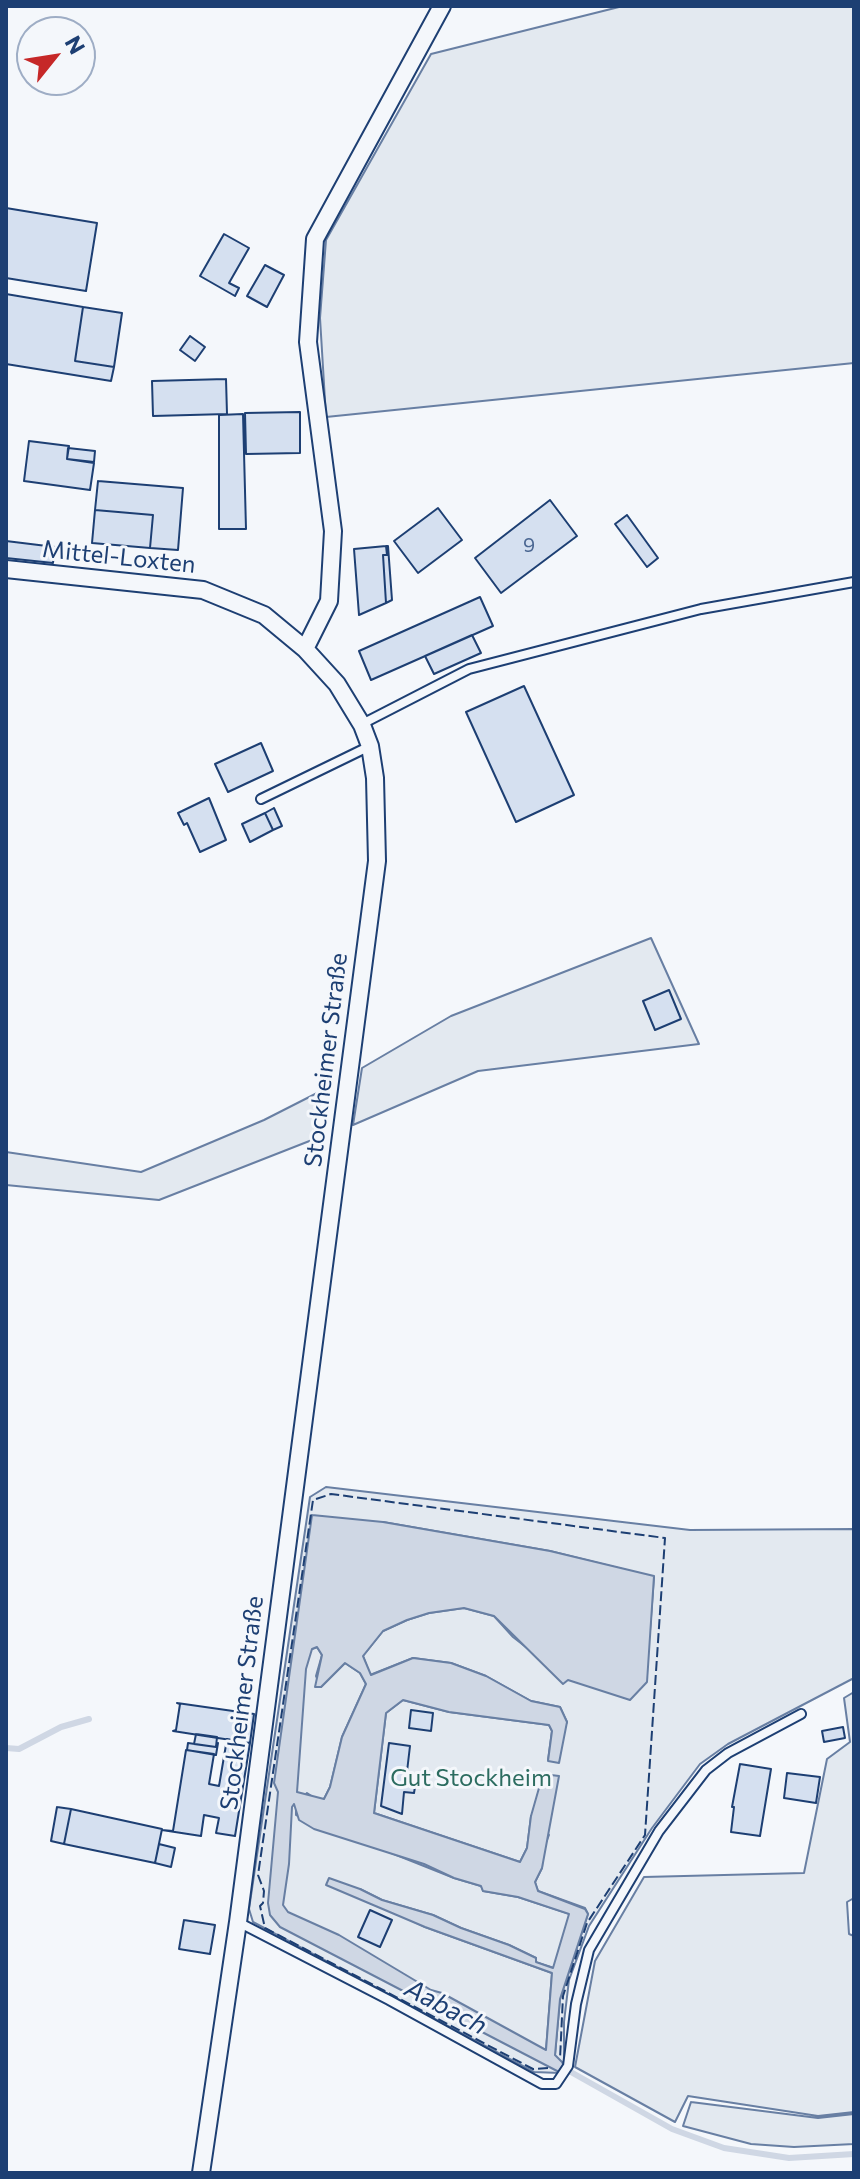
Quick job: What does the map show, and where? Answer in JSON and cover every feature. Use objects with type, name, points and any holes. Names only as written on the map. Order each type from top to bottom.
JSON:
[{"type":"street","points":[[305,649],[329,601],[333,531],[308,342],[315,239],[442,6]]},
{"type":"street","name":"Mittel-Loxten","points":[[6,569],[203,590],[264,615],[305,649]]},
{"type":"street","name":"Stockheimer Straße","points":[[201,2173],[238,1922],[377,861],[375,778],[370,746],[362,725],[337,684],[305,649]]},
{"type":"lane","points":[[362,725],[469,669],[701,609],[854,582]]},
{"type":"lane","points":[[261,799],[370,746]]},
{"type":"lane","points":[[238,1922],[542,2084],[556,2084],[566,2070],[576,2004],[589,1950],[659,1831],[706,1770],[728,1753],[801,1714]]},
{"type":"green space","points":[[623,6],[854,6],[854,363],[326,417],[320,318],[326,240],[431,54]]},
{"type":"green space","points":[[651,938],[699,1044],[478,1071],[353,1125],[362,1068],[451,1016]]},
{"type":"green space","points":[[323,1090],[312,1140],[159,1200],[6,1185],[6,1152],[141,1172],[264,1120]]},
{"type":"green space","name":"Gut Stockheim","points":[[326,1487],[690,1530],[854,1529],[854,1678],[728,1744],[700,1764],[652,1828],[589,1926],[569,1980],[564,2022],[564,2063],[560,2073],[534,2072],[253,1922],[249,1909],[310,1497]],"holes":[[[383,1522],[550,1551],[654,1577],[650,1631],[568,1680],[513,1637],[494,1616],[464,1608],[429,1613],[383,1631],[363,1656],[370,1675],[413,1658],[451,1663],[486,1676],[531,1701],[560,1707],[567,1722],[548,1760],[552,1731],[549,1725],[449,1712],[403,1700],[386,1713],[374,1813],[520,1862],[527,1848],[531,1816],[549,1835],[543,1850],[542,1868],[535,1882],[538,1891],[585,1908],[588,1914],[560,1999],[555,2055],[546,2050],[552,1973],[425,1927],[388,1909],[360,1889],[382,1900],[433,1915],[509,1945],[536,1958],[535,1962],[554,1968],[570,1914],[518,1897],[483,1891],[481,1886],[296,1815],[296,1806],[307,1793],[316,1799],[324,1799],[330,1787],[342,1737],[366,1684],[360,1673],[345,1663],[321,1687],[316,1676],[322,1655],[317,1647],[312,1649]]]},
{"type":"green space","points":[[854,1692],[854,1898],[847,1902],[849,1934],[854,1936],[854,2112],[818,2116],[688,2096],[675,2122],[575,2067],[595,1961],[644,1877],[804,1873],[827,1759],[850,1742],[844,1698]]},
{"type":"green space","points":[[691,2102],[818,2118],[854,2114],[854,2144],[794,2147],[751,2144],[683,2126]]},
{"type":"water","points":[[312,1515],[383,1522],[550,1551],[654,1576],[647,1682],[630,1700],[568,1680],[563,1684],[494,1616],[464,1608],[429,1613],[383,1631],[363,1656],[371,1675],[413,1658],[451,1663],[486,1676],[531,1701],[560,1707],[567,1722],[559,1763],[548,1761],[552,1731],[549,1725],[449,1712],[403,1700],[386,1713],[374,1813],[520,1862],[527,1848],[531,1816],[543,1774],[559,1776],[542,1868],[535,1882],[538,1891],[585,1909],[588,1914],[560,1999],[555,2055],[563,2063],[559,2072],[280,1927],[270,1915],[268,1903],[278,1792],[274,1783]],"holes":[[[317,1647],[322,1655],[315,1687],[321,1687],[345,1663],[360,1673],[366,1684],[342,1737],[330,1787],[324,1799],[297,1792],[306,1669],[312,1649]],[[294,1804],[299,1820],[314,1829],[424,1864],[481,1886],[483,1891],[518,1897],[569,1914],[553,1968],[536,1962],[536,1958],[509,1945],[433,1915],[382,1900],[329,1878],[326,1885],[425,1927],[552,1973],[546,2050],[442,1993],[431,1990],[339,1935],[288,1912],[283,1905]]]},
{"type":"building","points":[[6,208],[97,223],[86,291],[6,278]]},
{"type":"building","points":[[224,234],[249,248],[229,283],[239,288],[235,296],[200,276]]},
{"type":"building","points":[[265,265],[284,275],[267,307],[247,296]]},
{"type":"building","points":[[6,294],[83,307],[75,361],[114,367],[111,381],[6,364]]},
{"type":"building","points":[[83,307],[122,313],[114,367],[75,361]]},
{"type":"building","points":[[190,336],[205,347],[195,361],[180,350]]},
{"type":"building","points":[[226,379],[227,414],[153,416],[152,381]]},
{"type":"building","points":[[300,412],[300,453],[246,454],[245,413]]},
{"type":"building","points":[[243,414],[246,529],[219,529],[219,415]]},
{"type":"building","points":[[29,441],[69,446],[67,459],[94,463],[90,490],[24,481]]},
{"type":"building","points":[[68,448],[95,451],[94,462],[67,459]]},
{"type":"building","points":[[98,481],[183,488],[178,550],[150,548],[153,515],[95,510]]},
{"type":"building","points":[[550,500],[577,536],[501,593],[475,558]]},
{"type":"building","points":[[438,508],[462,540],[418,573],[394,541]]},
{"type":"building","points":[[95,510],[153,515],[150,548],[92,543]]},
{"type":"building","points":[[627,515],[658,558],[647,567],[615,524]]},
{"type":"building","points":[[6,541],[55,547],[53,563],[6,558]]},
{"type":"building","points":[[386,546],[387,555],[383,555],[386,603],[359,615],[354,549]]},
{"type":"building","points":[[388,546],[392,600],[386,603],[383,555],[387,555]]},
{"type":"building","points":[[480,597],[493,626],[371,680],[359,651]]},
{"type":"building","points":[[472,635],[481,653],[434,674],[425,656]]},
{"type":"building","points":[[524,686],[574,795],[516,822],[466,712]]},
{"type":"building","points":[[261,743],[273,771],[228,792],[215,764]]},
{"type":"building","points":[[209,798],[226,840],[200,852],[187,823],[184,825],[178,813]]},
{"type":"building","points":[[274,808],[282,826],[273,830],[265,813]]},
{"type":"building","points":[[265,813],[273,830],[250,842],[242,824]]},
{"type":"building","points":[[669,990],[681,1019],[655,1030],[643,1001]]},
{"type":"building","points":[[177,1703],[254,1714],[250,1743],[173,1731],[176,1730],[180,1704]]},
{"type":"building","points":[[411,1710],[433,1713],[431,1731],[409,1728]]},
{"type":"building","points":[[843,1727],[845,1738],[824,1742],[822,1731]]},
{"type":"building","points":[[196,1734],[217,1737],[216,1747],[194,1744]]},
{"type":"building","points":[[227,1739],[250,1743],[235,1836],[216,1833],[219,1818],[204,1815],[201,1836],[162,1830],[173,1831],[186,1750],[214,1754],[209,1784],[219,1786]]},
{"type":"building","points":[[188,1743],[216,1747],[218,1743],[216,1755],[187,1750]]},
{"type":"building","points":[[389,1743],[410,1746],[406,1780],[416,1781],[414,1793],[404,1792],[402,1814],[381,1806]]},
{"type":"building","points":[[740,1764],[771,1769],[760,1836],[731,1832]]},
{"type":"building","points":[[787,1773],[820,1777],[816,1803],[784,1798]]},
{"type":"building","points":[[57,1807],[71,1809],[64,1844],[51,1841]]},
{"type":"building","points":[[71,1809],[162,1829],[155,1863],[64,1844]]},
{"type":"building","points":[[159,1844],[175,1848],[171,1867],[155,1863]]},
{"type":"building","points":[[370,1910],[392,1920],[380,1947],[358,1937]]},
{"type":"building","points":[[184,1920],[215,1925],[210,1954],[179,1949]]},
{"type":"waterway","name":"Aabach","points":[[6,1748],[19,1749],[61,1727],[89,1719]]},
{"type":"waterway","name":"Aabach","points":[[562,2067],[672,2129],[724,2148],[789,2158],[854,2154]]},
{"type":"fence","points":[[548,2068],[533,2069],[265,1928],[260,1906],[264,1891],[258,1875],[313,1500],[331,1494],[665,1538],[645,1835],[587,1923],[563,1996],[560,2059]]}]
